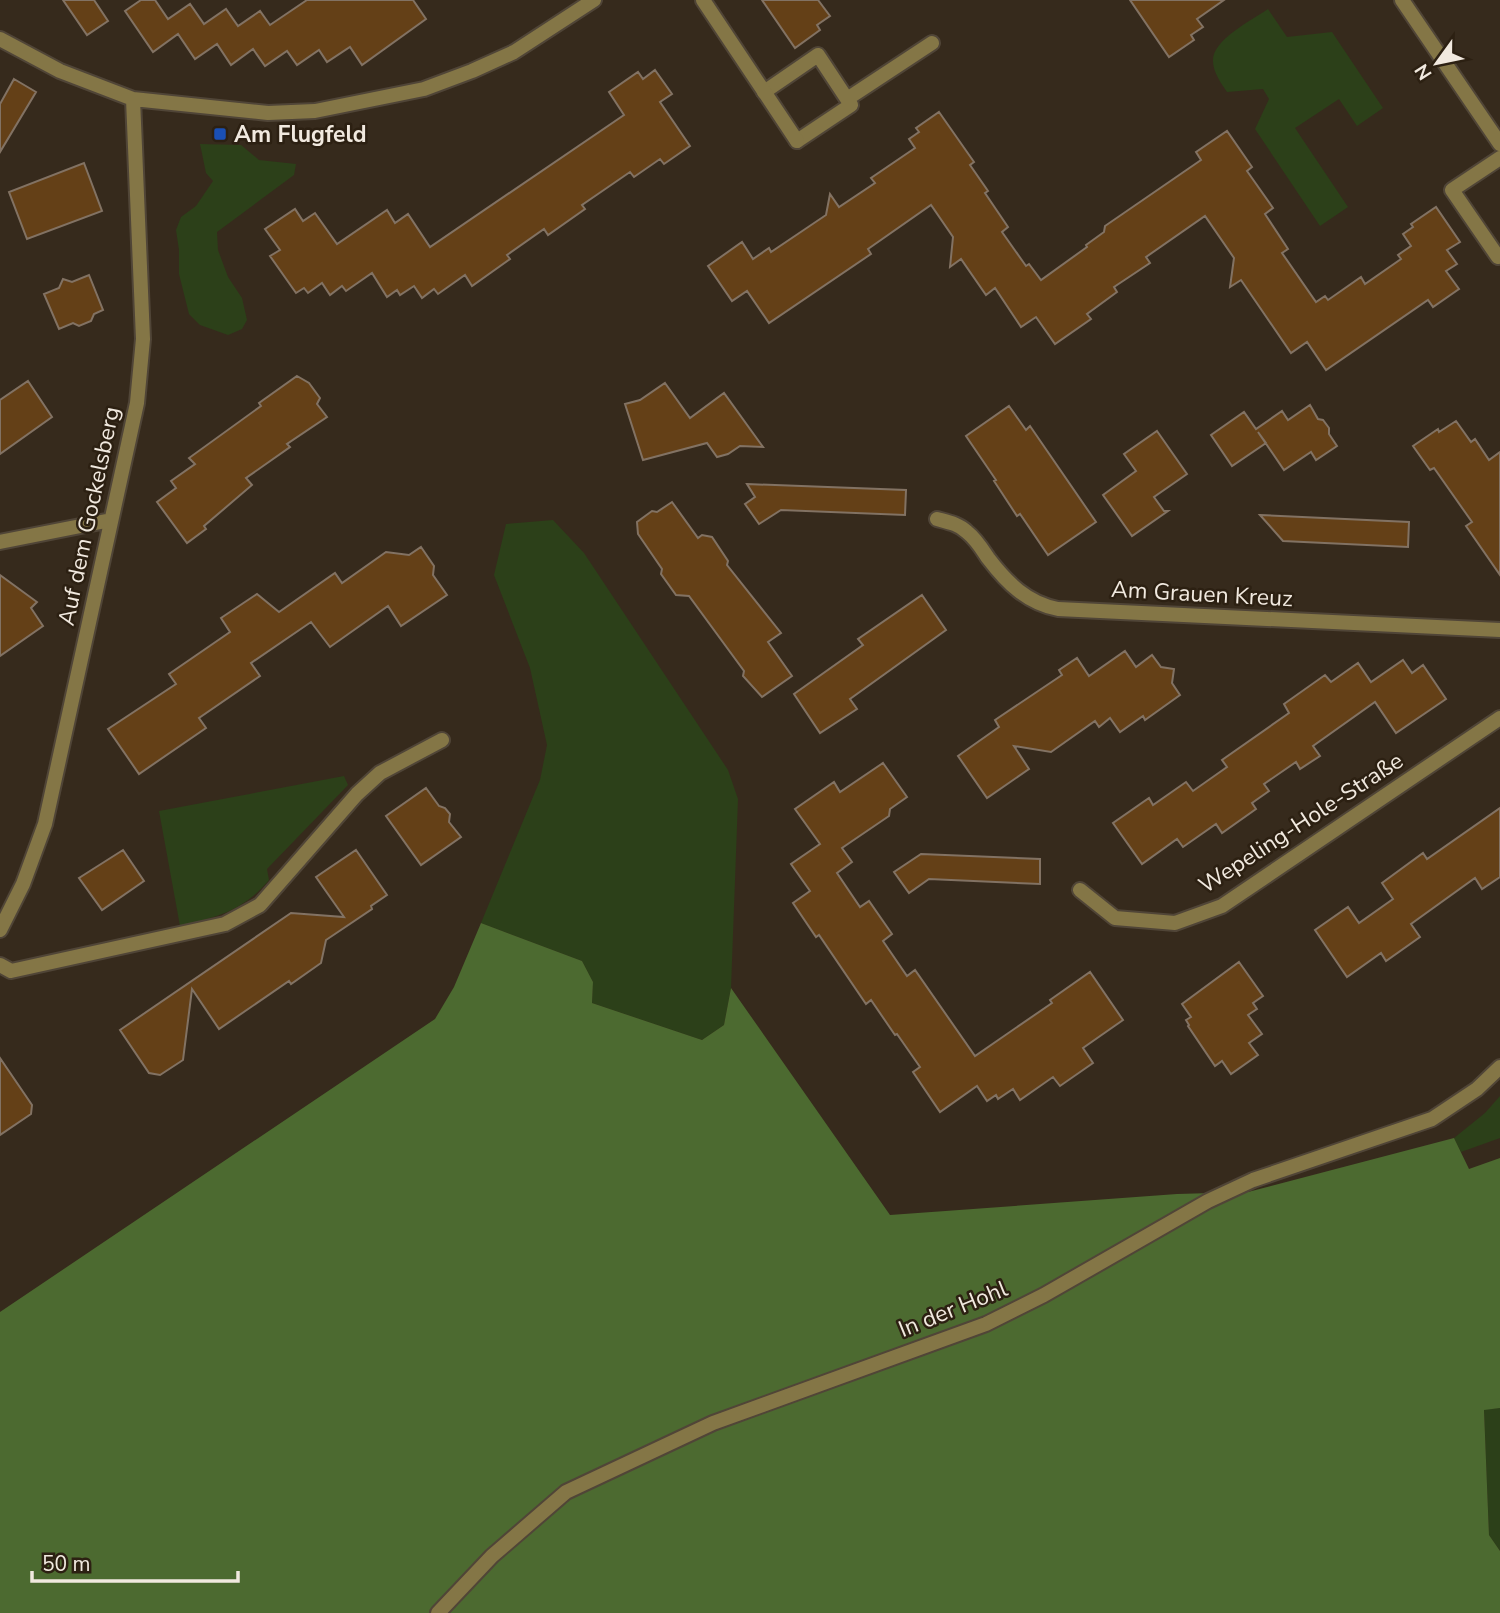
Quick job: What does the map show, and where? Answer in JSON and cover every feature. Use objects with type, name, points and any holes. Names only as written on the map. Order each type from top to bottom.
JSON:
[{"type":"street","points":[[0,39],[60,71],[133,99],[268,113],[314,111],[425,89],[472,71],[514,52],[594,0]]},
{"type":"street","points":[[702,0],[797,141],[851,105],[818,55],[764,92]]},
{"type":"street","points":[[1402,0],[1500,144]]},
{"type":"street","points":[[847,99],[932,43]]},
{"type":"street","name":"Auf dem Gockelsberg","points":[[0,930],[23,884],[45,824],[137,403],[143,339],[133,99]]},
{"type":"street","points":[[1500,158],[1452,190],[1498,257],[1500,256]]},
{"type":"street","name":"Am Grauen Kreuz","points":[[937,519],[959,526],[970,533],[1000,573],[1026,598],[1058,609],[1500,630]]},
{"type":"street","points":[[0,542],[111,520]]},
{"type":"street","name":"Wepeling-Hole-Straße","points":[[1080,890],[1115,918],[1175,923],[1222,906],[1500,718]]},
{"type":"street","points":[[0,965],[12,971],[225,924],[260,905],[357,794],[380,773],[442,740]]},
{"type":"street","name":"In der Hohl","points":[[438,1613],[492,1556],[566,1492],[713,1423],[986,1324],[1044,1295],[1208,1201],[1253,1180],[1432,1119],[1477,1089],[1500,1066]]},
{"type":"green space","points":[[1268,9],[1287,37],[1332,32],[1383,108],[1357,126],[1339,99],[1295,128],[1348,207],[1320,226],[1255,129],[1269,99],[1263,89],[1227,92],[1213,65],[1214,53],[1226,38]]},
{"type":"green space","points":[[200,144],[241,145],[259,160],[296,164],[294,175],[217,232],[218,250],[228,277],[242,298],[247,320],[242,329],[228,335],[200,325],[189,314],[179,274],[176,230],[181,217],[196,206],[213,181],[206,173]]},
{"type":"green space","points":[[553,520],[584,553],[728,770],[738,799],[731,988],[724,1025],[702,1040],[592,1003],[593,982],[582,961],[481,923],[540,780],[547,745],[530,668],[494,575],[506,524]]},
{"type":"green space","points":[[344,776],[348,785],[267,869],[269,880],[259,891],[229,911],[180,926],[159,811]]},
{"type":"green space","points":[[481,923],[582,961],[593,982],[592,1003],[702,1040],[724,1025],[731,988],[890,1215],[1177,1194],[1248,1192],[1454,1138],[1469,1169],[1500,1158],[1500,1408],[1484,1410],[1489,1535],[1500,1551],[1500,1613],[0,1613],[0,1312],[435,1019],[454,987]]},
{"type":"green space","points":[[1500,1096],[1500,1138],[1461,1152],[1454,1138],[1485,1113]]},
{"type":"green space","points":[[1500,1408],[1500,1551],[1489,1535],[1484,1409]]},
{"type":"building","points":[[63,0],[94,0],[108,21],[87,35]]},
{"type":"building","points":[[141,0],[155,0],[168,19],[190,4],[204,24],[226,9],[238,26],[260,11],[270,25],[307,0],[413,0],[426,19],[362,65],[350,47],[327,62],[319,50],[297,65],[287,51],[265,66],[253,49],[231,65],[217,44],[195,59],[178,34],[153,52],[125,11]]},
{"type":"building","points":[[762,0],[818,0],[830,16],[817,25],[820,30],[795,48]]},
{"type":"building","points":[[1130,0],[1224,0],[1197,19],[1203,27],[1191,35],[1194,40],[1169,57]]},
{"type":"building","points":[[655,70],[672,94],[660,102],[690,146],[664,164],[660,159],[634,177],[630,172],[582,205],[585,209],[548,235],[544,229],[507,255],[510,259],[472,286],[465,275],[438,294],[434,289],[422,298],[414,286],[400,295],[397,290],[387,297],[372,273],[346,291],[342,286],[330,295],[322,283],[308,293],[304,288],[296,293],[270,256],[280,250],[265,229],[295,209],[303,221],[315,213],[337,244],[387,210],[395,223],[408,214],[430,247],[624,115],[609,92],[638,72],[643,79]]},
{"type":"building","points":[[14,79],[36,92],[0,152],[0,104]]},
{"type":"building","points":[[939,112],[974,162],[970,165],[1008,227],[1002,232],[1026,266],[1029,264],[1041,280],[1087,247],[1086,245],[1104,232],[1105,226],[1201,160],[1196,152],[1227,131],[1252,167],[1247,171],[1273,208],[1265,214],[1288,249],[1282,253],[1316,302],[1325,296],[1328,300],[1361,277],[1365,284],[1401,259],[1398,255],[1411,246],[1403,234],[1413,227],[1411,224],[1436,207],[1460,242],[1447,250],[1457,264],[1446,271],[1459,289],[1433,307],[1428,300],[1326,370],[1307,342],[1291,353],[1241,280],[1230,287],[1234,258],[1205,216],[1146,257],[1150,263],[1114,287],[1117,292],[1087,314],[1091,319],[1055,344],[1036,317],[1021,327],[995,288],[986,295],[961,259],[950,267],[953,237],[931,205],[868,249],[871,254],[769,323],[747,291],[732,301],[708,266],[742,242],[753,259],[769,248],[771,252],[826,215],[830,194],[839,207],[875,183],[871,178],[915,148],[909,139],[919,132],[916,128]]},
{"type":"building","points":[[84,163],[102,211],[27,239],[9,192]]},
{"type":"building","points":[[89,275],[103,310],[94,314],[91,321],[79,326],[73,323],[59,329],[44,294],[59,288],[63,279],[72,282]]},
{"type":"building","points":[[297,376],[309,383],[320,398],[317,404],[327,417],[287,444],[290,447],[246,478],[252,485],[204,526],[206,529],[187,543],[157,502],[176,488],[171,481],[195,464],[189,458],[261,406],[259,403]]},
{"type":"building","points":[[28,381],[52,417],[0,454],[0,400]]},
{"type":"building","points":[[665,383],[690,418],[724,393],[763,447],[740,446],[717,457],[707,443],[643,460],[625,404],[640,400]]},
{"type":"building","points":[[1310,405],[1318,419],[1323,420],[1329,428],[1329,434],[1337,446],[1316,460],[1311,452],[1284,470],[1266,443],[1232,466],[1211,435],[1244,412],[1256,429],[1282,411],[1288,420]]},
{"type":"building","points":[[1009,406],[1026,430],[1030,426],[1096,522],[1048,555],[1020,514],[1017,516],[966,436]]},
{"type":"building","points":[[1456,421],[1471,442],[1475,439],[1489,460],[1500,452],[1500,575],[1466,526],[1472,522],[1434,468],[1430,470],[1413,446],[1438,429],[1439,432]]},
{"type":"building","points":[[1157,431],[1187,474],[1154,497],[1164,511],[1168,511],[1132,536],[1103,495],[1136,471],[1124,454]]},
{"type":"building","points":[[747,484],[906,490],[905,515],[781,510],[759,524],[745,504],[755,497]]},
{"type":"building","points":[[672,502],[698,538],[702,535],[712,537],[728,561],[727,565],[781,633],[768,642],[792,676],[762,697],[743,676],[744,671],[689,596],[676,595],[638,534],[637,522],[652,511],[657,512]]},
{"type":"building","points":[[1260,515],[1409,522],[1408,547],[1283,541]]},
{"type":"building","points":[[421,547],[434,566],[433,575],[447,595],[401,626],[388,606],[330,647],[311,622],[251,663],[260,676],[199,718],[206,728],[139,774],[108,729],[176,684],[169,674],[230,632],[221,618],[257,594],[279,612],[335,573],[342,583],[386,552],[409,555]]},
{"type":"building","points":[[0,575],[37,602],[31,608],[43,626],[0,656]]},
{"type":"building","points":[[922,595],[946,630],[850,699],[857,709],[820,733],[794,694],[863,645],[858,639]]},
{"type":"building","points":[[1125,651],[1136,667],[1152,655],[1161,667],[1174,669],[1172,683],[1180,695],[1145,720],[1143,716],[1120,732],[1110,718],[1099,727],[1095,721],[1051,752],[1014,746],[1029,769],[987,798],[958,756],[999,727],[995,720],[1062,675],[1059,670],[1077,658],[1089,676]]},
{"type":"building","points":[[1403,660],[1412,673],[1423,665],[1446,699],[1396,733],[1375,702],[1313,746],[1320,756],[1300,769],[1296,762],[1264,784],[1269,791],[1252,803],[1256,809],[1222,833],[1216,824],[1183,847],[1177,839],[1142,864],[1113,823],[1149,798],[1153,805],[1186,782],[1193,791],[1227,767],[1222,760],[1289,713],[1284,704],[1325,675],[1331,682],[1358,663],[1371,682]]},
{"type":"building","points":[[883,763],[907,797],[890,809],[889,816],[842,848],[852,862],[837,873],[860,907],[869,901],[892,934],[883,941],[907,976],[915,970],[975,1056],[1052,1003],[1050,1000],[1090,972],[1123,1020],[1083,1048],[1093,1063],[1060,1086],[1053,1077],[1020,1100],[1013,1089],[998,1099],[996,1095],[987,1101],[977,1086],[940,1112],[913,1072],[920,1067],[897,1034],[895,1035],[871,1000],[866,1004],[819,935],[816,937],[793,903],[810,891],[791,864],[820,844],[795,809],[834,782],[840,792]]},
{"type":"building","points":[[426,788],[439,806],[450,814],[449,822],[461,837],[421,865],[386,816]]},
{"type":"building","points":[[1500,808],[1500,877],[1482,889],[1475,878],[1411,924],[1420,937],[1386,961],[1381,953],[1347,977],[1315,930],[1348,907],[1359,923],[1393,899],[1382,883],[1423,853],[1427,859]]},
{"type":"building","points":[[123,850],[144,881],[102,910],[79,878]]},
{"type":"building","points":[[356,850],[387,895],[371,906],[372,909],[326,940],[321,963],[291,984],[289,981],[219,1029],[192,989],[183,1060],[160,1075],[149,1073],[120,1030],[291,913],[344,917],[316,877]]},
{"type":"building","points":[[921,854],[1040,859],[1040,884],[929,879],[909,893],[894,872]]},
{"type":"building","points":[[1239,962],[1263,996],[1253,1003],[1257,1009],[1248,1015],[1262,1034],[1249,1043],[1258,1055],[1231,1074],[1222,1061],[1215,1066],[1188,1026],[1186,1020],[1191,1017],[1182,1004]]},
{"type":"building","points":[[0,1058],[32,1105],[31,1114],[0,1135]]},
{"type":"place","name":"Am Flugfeld","points":[[220,134]]}]
